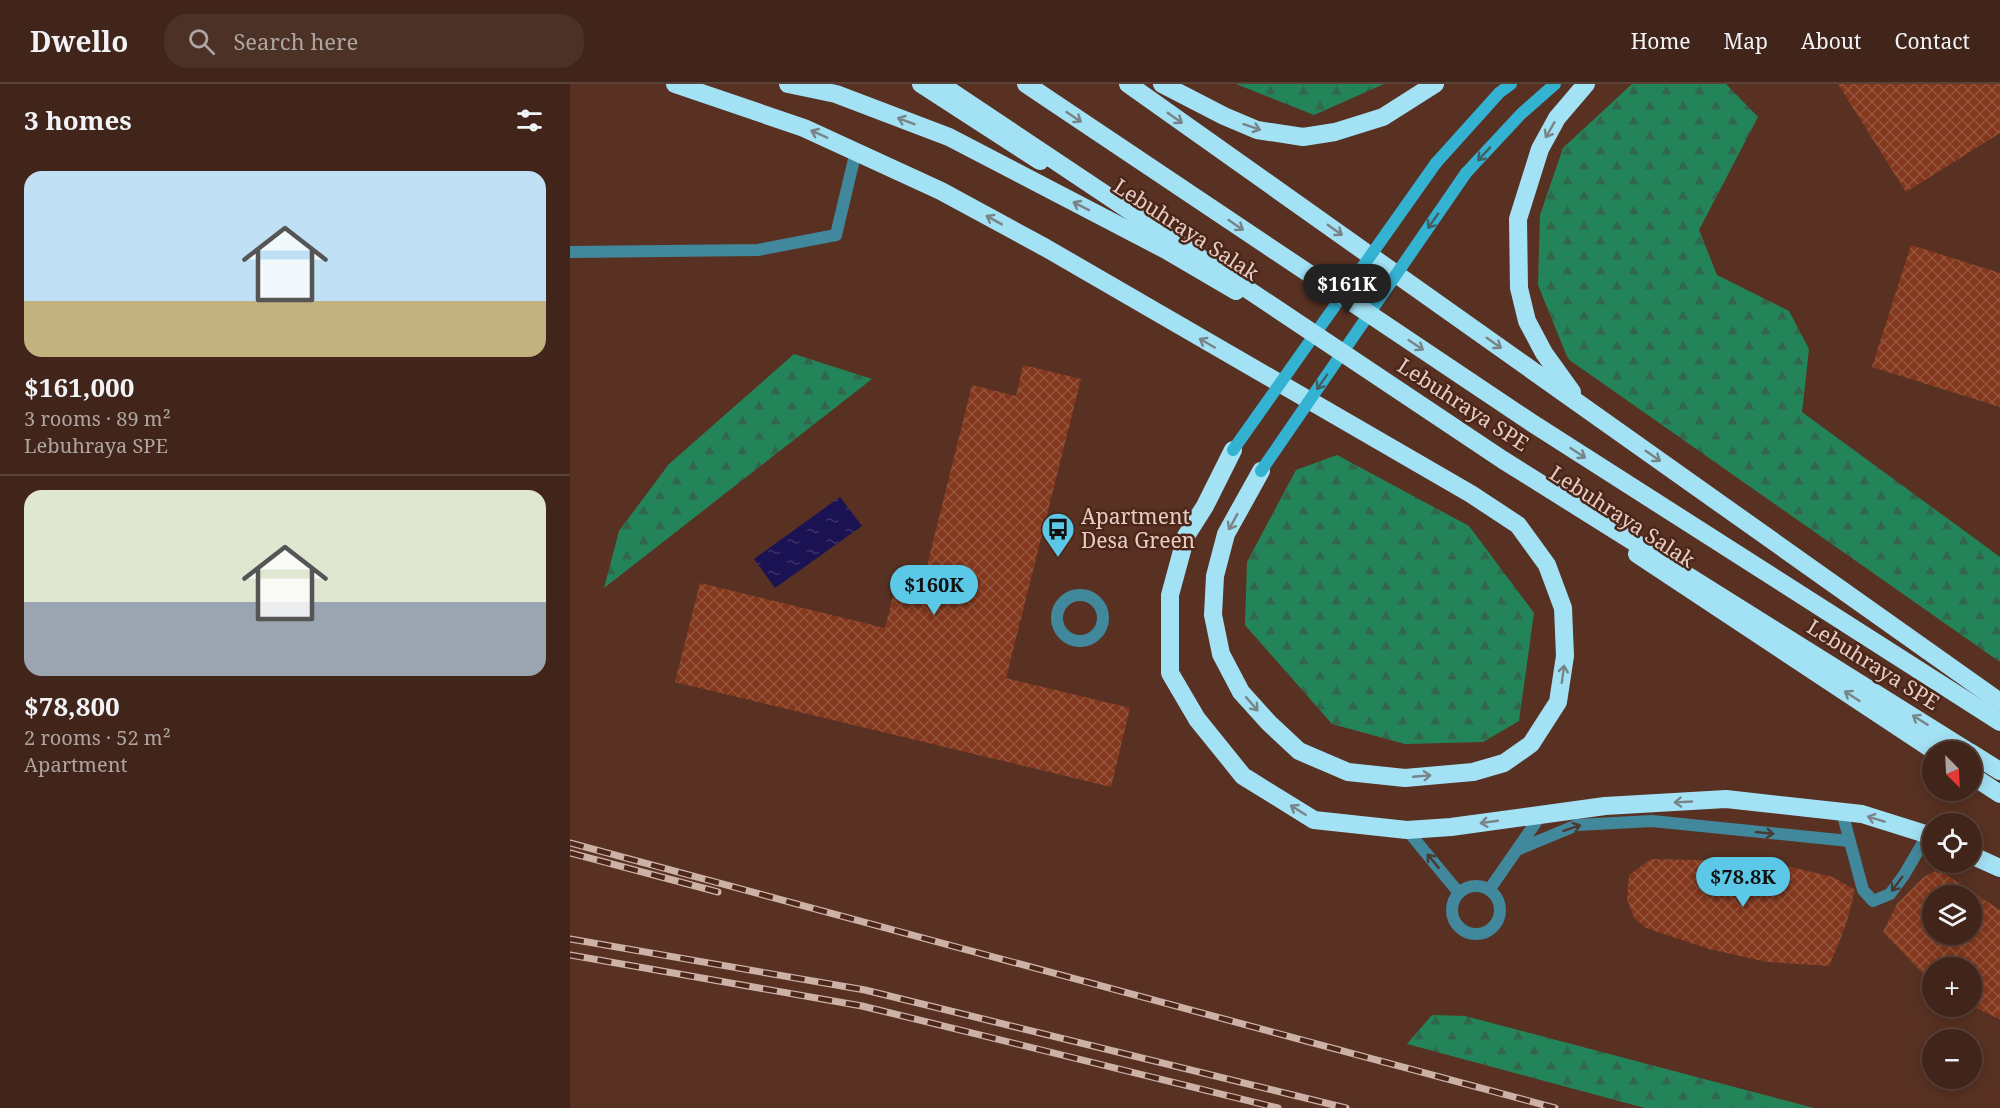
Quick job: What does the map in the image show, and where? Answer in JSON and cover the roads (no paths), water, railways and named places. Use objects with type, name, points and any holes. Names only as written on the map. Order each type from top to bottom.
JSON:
[{"type":"highway","points":[[675,84],[804,128],[942,191],[1046,248],[1471,494],[1518,525],[1547,565],[1563,608],[1565,656],[1558,702],[1531,744],[1504,763],[1473,772],[1405,778],[1348,772],[1299,751],[1269,723],[1241,692],[1221,654],[1212,615],[1215,576],[1226,534],[1261,471]]},
{"type":"highway","points":[[788,84],[836,94],[949,137],[1166,250],[1261,305]]},
{"type":"highway","name":"Lebuhraya Salak","points":[[921,84],[1261,305],[1922,743]]},
{"type":"highway","name":"Lebuhraya SPE","points":[[940,84],[1503,459],[1952,741]]},
{"type":"highway","name":"Lebuhraya SPE","points":[[1026,84],[1532,423],[2000,722]]},
{"type":"highway","points":[[1128,84],[2000,702]]},
{"type":"highway","points":[[1162,84],[1257,130],[1303,137],[1335,132],[1383,117],[1435,84]]},
{"type":"highway","points":[[1586,84],[1557,118],[1540,149],[1518,219],[1519,288],[1527,321],[1544,353],[1586,408]]},
{"type":"highway","points":[[1233,450],[1205,506],[1186,536],[1170,595],[1170,674],[1197,719],[1243,776],[1314,820],[1407,830],[1451,827],[1605,806],[1726,799],[1862,814],[1922,833]]},
{"type":"highway","name":"Lebuhraya SPE","points":[[1982,760],[2000,771]]},
{"type":"highway","points":[[1982,782],[2000,794]]},
{"type":"highway","points":[[1982,860],[2000,868]]},
{"type":"street","points":[[1233,450],[1436,163],[1499,93],[1511,84]]},
{"type":"street","points":[[1261,471],[1466,173],[1521,114],[1556,84]]},
{"type":"lane","points":[[570,252],[758,250],[836,235],[856,151]]},
{"type":"lane","points":[[1842,812],[1863,890],[1873,901],[1890,894],[1922,847]]},
{"type":"lane","points":[[1489,890],[1541,814]]},
{"type":"lane","points":[[1518,850],[1577,825],[1652,821],[1849,841]]},
{"type":"lane","points":[[1407,830],[1459,893]]},
{"type":"lane","points":[[1474,886],[1489,890],[1498,902],[1498,918],[1495,925],[1489,930],[1474,934],[1460,928],[1452,915],[1454,899],[1459,893],[1474,886]]},
{"type":"water","points":[[840,497],[862,526],[775,588],[754,559]]},
{"type":"railway","points":[[570,843],[1555,1108]]},
{"type":"railway","points":[[570,853],[718,892]]},
{"type":"railway","points":[[570,939],[865,990],[1346,1108]]},
{"type":"railway","points":[[570,955],[862,1006],[1278,1108]]},
{"type":"place","name":"Apartment Desa Green","points":[[1058,558]]}]
